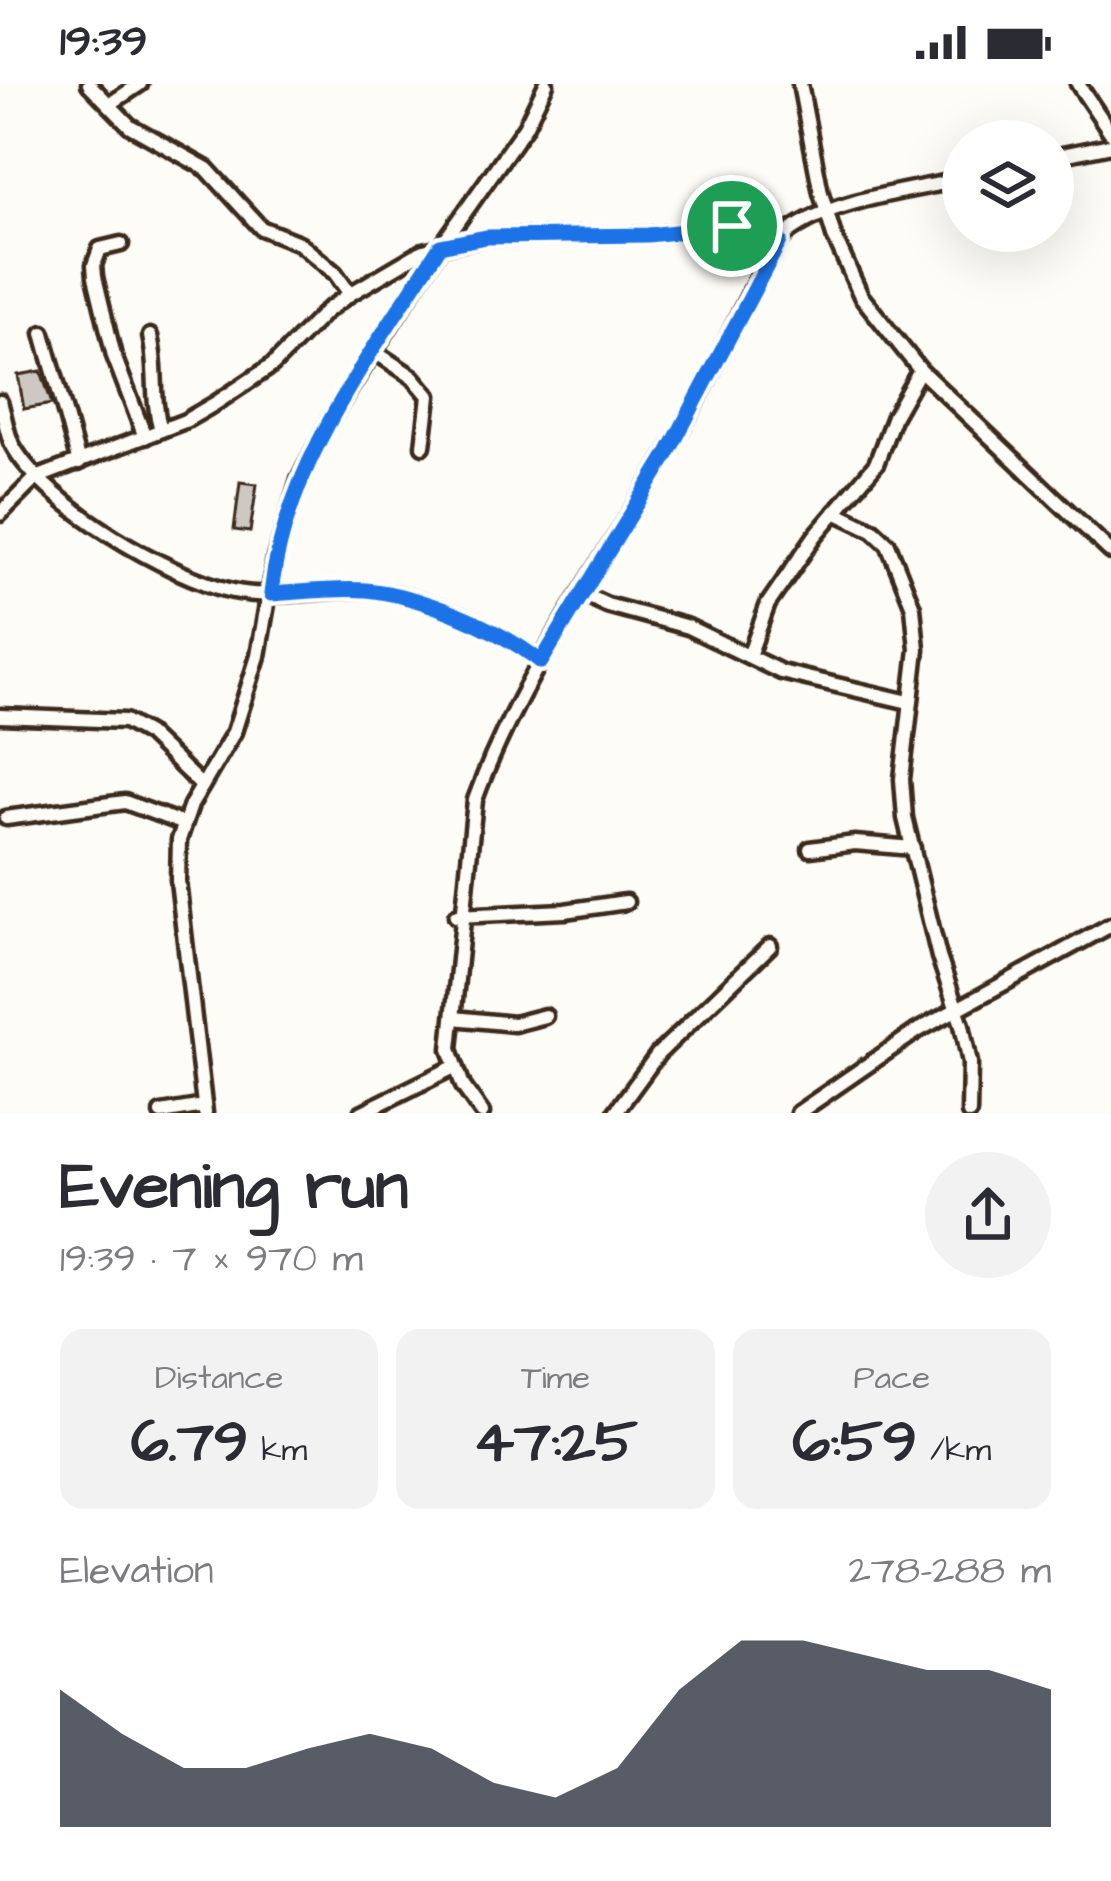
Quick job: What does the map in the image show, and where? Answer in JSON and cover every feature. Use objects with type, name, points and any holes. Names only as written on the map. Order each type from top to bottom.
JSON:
[{"type":"street","points":[[89,84],[130,126],[207,169],[261,228],[299,243],[335,273],[350,294]]},
{"type":"street","points":[[110,104],[140,84]]},
{"type":"street","points":[[161,1113],[205,1109],[178,881],[179,839],[202,786],[235,732],[271,594],[275,558],[299,479],[330,420],[440,246],[525,127],[546,84]]},
{"type":"street","points":[[800,84],[826,211],[861,296],[920,370],[1111,553]]},
{"type":"street","points":[[1078,84],[1111,134]]},
{"type":"street","points":[[1074,153],[1111,146]]},
{"type":"street","points":[[482,1113],[454,1067],[450,1049],[475,800],[488,764],[541,662],[696,404],[780,241],[826,211],[942,183]]},
{"type":"street","points":[[0,514],[36,478],[185,421],[256,378],[350,294],[411,256],[486,237],[648,235],[732,226],[761,231],[780,241]]},
{"type":"street","points":[[121,244],[100,249],[95,277],[114,356],[145,436]]},
{"type":"street","points":[[43,333],[79,463]]},
{"type":"street","points":[[150,336],[157,366],[154,408],[161,430]]},
{"type":"street","points":[[375,352],[425,388],[429,396],[423,446]]},
{"type":"street","points":[[749,656],[768,604],[876,464],[894,416],[920,370]]},
{"type":"street","points":[[0,402],[10,442],[36,478],[87,519],[175,571],[236,592],[370,590],[500,634],[541,662]]},
{"type":"street","points":[[836,512],[873,530],[888,544],[913,608],[917,649],[902,779],[905,818],[970,1063],[969,1113]]},
{"type":"street","points":[[584,594],[688,627],[782,672],[909,702]]},
{"type":"street","points":[[0,716],[125,721],[148,734],[202,786]]},
{"type":"street","points":[[6,818],[125,802],[184,824]]},
{"type":"street","points":[[810,849],[855,843],[913,848]]},
{"type":"street","points":[[460,917],[626,902]]},
{"type":"street","points":[[798,1113],[956,1009],[1110,928]]},
{"type":"street","points":[[615,1113],[658,1054],[770,946]]},
{"type":"street","points":[[454,1018],[514,1024],[545,1016]]},
{"type":"street","points":[[361,1113],[454,1067]]},
{"type":"building","points":[[41,371],[52,404],[24,409],[18,375]]},
{"type":"building","points":[[240,482],[257,484],[250,532],[234,530]]},
{"type":"route","points":[[732,226],[761,231],[780,241],[667,455],[541,662],[500,634],[370,590],[271,594],[275,558],[299,479],[330,420],[440,246],[486,237],[648,235],[732,226]]}]
